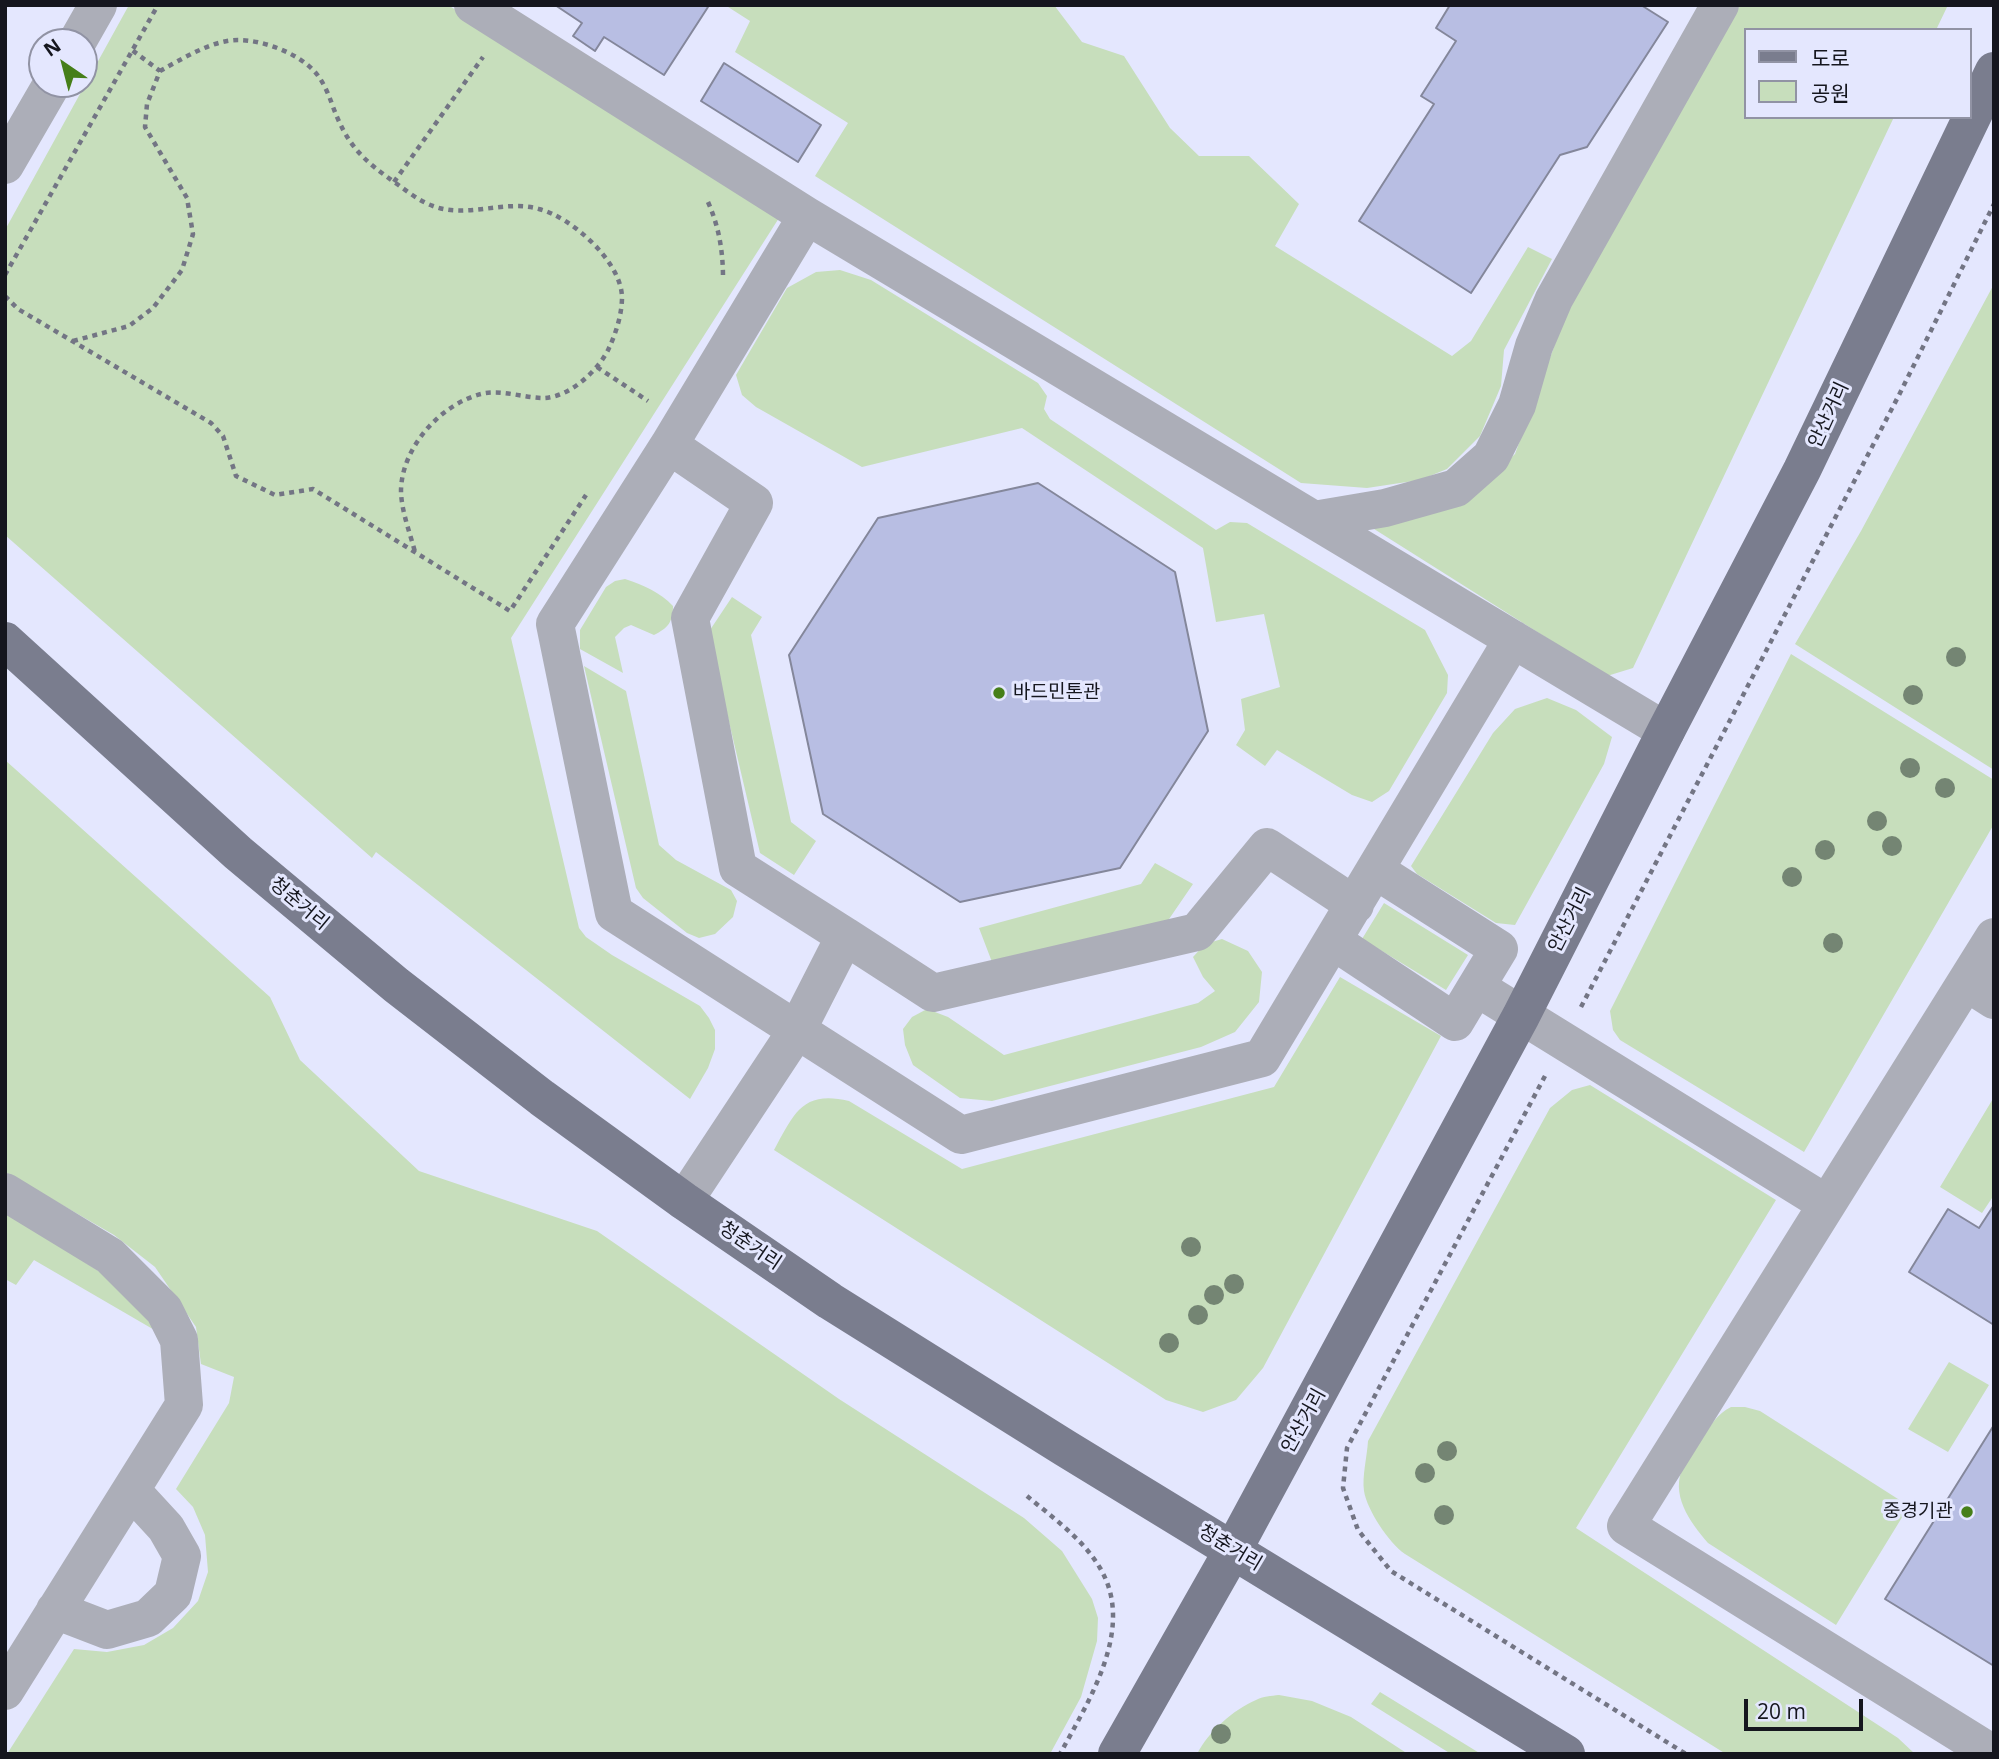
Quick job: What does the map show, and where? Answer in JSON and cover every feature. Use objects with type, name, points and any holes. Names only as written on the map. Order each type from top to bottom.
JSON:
[{"type":"main road","name":"안산거리","points":[[1971,119],[1994,71]]},
{"type":"main road","name":"안산거리","points":[[1117,1754],[1233,1550],[1521,1016],[1802,470],[1971,119]]},
{"type":"main road","name":"청춘거리","points":[[5,641],[238,853],[396,985],[542,1098],[684,1201],[842,1308],[1566,1754]]},
{"type":"street","points":[[85,28],[98,5]]},
{"type":"street","points":[[473,5],[807,216],[1666,731]]},
{"type":"street","points":[[1314,520],[1385,508],[1456,488],[1491,457],[1517,405],[1534,346],[1555,299],[1720,5]]},
{"type":"street","points":[[5,165],[44,98]]},
{"type":"street","points":[[807,216],[669,445],[555,624],[614,913],[961,1135],[1262,1058],[1513,639]]},
{"type":"street","points":[[669,445],[754,503],[690,618],[738,868],[933,993],[1197,932],[1267,847],[1355,905]]},
{"type":"street","points":[[1333,941],[1455,1022],[1499,949],[1375,870]]},
{"type":"street","points":[[684,1201],[797,1030],[845,936]]},
{"type":"street","points":[[1993,1754],[1626,1526],[1827,1204],[1980,991],[1994,937]]},
{"type":"street","points":[[1476,987],[1827,1204]]},
{"type":"street","points":[[5,1192],[110,1256],[164,1310],[179,1340],[184,1405],[5,1690]]},
{"type":"street","points":[[55,1610],[107,1630],[148,1618],[173,1594],[182,1556],[166,1528],[131,1490]]},
{"type":"path","points":[[5,275],[158,5]]},
{"type":"path","points":[[72,342],[128,326],[153,308],[182,270],[192,234],[187,198],[145,127],[147,104],[160,71],[199,50],[237,40],[262,44],[291,55],[314,71],[352,146],[369,165],[434,206],[459,211],[538,208],[562,219],[602,253],[616,274],[622,296],[617,328],[608,350],[597,367],[572,388],[547,398],[484,394],[458,403],[440,415],[421,438],[407,462],[401,490],[415,552]]},
{"type":"path","points":[[132,51],[160,71]]},
{"type":"path","points":[[394,182],[485,54]]},
{"type":"path","points":[[705,193],[717,223],[723,255],[723,283]]},
{"type":"path","points":[[5,296],[18,309],[211,423],[223,436],[236,476],[275,495],[313,489],[510,611],[586,494]]},
{"type":"path","points":[[597,367],[648,401]]},
{"type":"path","points":[[640,412],[655,390]]},
{"type":"path","points":[[1027,1496],[1070,1533],[1099,1566],[1112,1592],[1114,1617],[1108,1652],[1090,1697],[1060,1754]]},
{"type":"green space","points":[[129,5],[448,5],[779,218],[511,638],[579,928],[586,937],[612,955],[700,1006],[715,1030],[715,1049],[708,1068],[690,1099],[376,852],[372,858],[5,535],[5,230],[78,98],[98,98],[98,61]]},
{"type":"green space","points":[[725,5],[1054,5],[1082,42],[1124,56],[1170,128],[1199,156],[1249,156],[1299,204],[1275,246],[1452,356],[1471,341],[1528,247],[1552,259],[1504,350],[1501,386],[1480,436],[1447,469],[1420,480],[1367,488],[1301,483],[815,176],[848,123],[735,52],[750,21]]},
{"type":"green space","points":[[1740,5],[1948,5],[1937,28],[1744,28],[1744,119],[1893,119],[1633,668],[1607,676],[1363,522],[1465,502],[1515,454],[1567,311]]},
{"type":"green space","points":[[840,270],[871,280],[1038,383],[1047,396],[1044,409],[1050,419],[1216,530],[1230,522],[1247,523],[1425,630],[1448,675],[1447,693],[1389,791],[1372,802],[1352,795],[1277,750],[1265,766],[1236,745],[1245,730],[1241,699],[1280,687],[1264,614],[1216,622],[1203,548],[1022,428],[862,467],[756,407],[742,395],[736,375],[787,288],[816,272]]},
{"type":"green space","points":[[1994,284],[1994,770],[1795,644],[1861,531]]},
{"type":"green space","points":[[625,579],[651,590],[673,606],[669,624],[654,635],[631,625],[615,637],[623,673],[580,649],[580,630],[606,587]]},
{"type":"green space","points":[[732,597],[762,617],[751,635],[791,822],[816,841],[794,875],[760,853],[708,633]]},
{"type":"green space","points":[[1791,654],[1994,780],[1994,824],[1804,1152],[1620,1040],[1613,1030],[1610,1011]]},
{"type":"green space","points":[[584,666],[626,691],[659,845],[676,860],[731,890],[737,901],[733,917],[715,934],[699,938],[687,933],[643,898],[636,888]]},
{"type":"green space","points":[[1547,698],[1576,710],[1612,737],[1604,764],[1515,925],[1496,923],[1417,874],[1411,866],[1493,733],[1515,709]]},
{"type":"green space","points":[[5,760],[270,997],[300,1060],[419,1171],[597,1231],[839,1399],[1024,1518],[1062,1551],[1092,1599],[1098,1618],[1097,1641],[1081,1697],[1050,1754],[7,1754],[74,1649],[107,1652],[144,1645],[173,1628],[198,1601],[208,1572],[205,1535],[193,1507],[176,1489],[229,1403],[234,1377],[201,1364],[196,1327],[155,1267],[114,1235],[5,1172]]},
{"type":"green space","points":[[1155,863],[1193,884],[1167,922],[992,962],[979,928],[1141,884]]},
{"type":"green space","points":[[1384,903],[1468,955],[1446,990],[1362,939]]},
{"type":"green space","points":[[1222,939],[1248,951],[1262,972],[1259,1002],[1235,1032],[1201,1047],[992,1101],[960,1098],[913,1065],[905,1045],[903,1029],[912,1017],[927,1009],[948,1017],[1004,1055],[1198,1003],[1215,991],[1203,977],[1193,957],[1205,944]]},
{"type":"green space","points":[[1340,977],[1441,1036],[1263,1368],[1236,1400],[1203,1412],[1166,1400],[774,1150],[801,1108],[820,1099],[849,1101],[962,1169],[1274,1087]]},
{"type":"green space","points":[[1590,1085],[1776,1200],[1576,1528],[1898,1738],[1915,1754],[1726,1754],[1405,1554],[1386,1534],[1369,1507],[1364,1491],[1368,1441],[1550,1108],[1572,1090]]},
{"type":"green space","points":[[1994,1097],[1994,1195],[1982,1213],[1940,1187]]},
{"type":"green space","points":[[5,1211],[111,1279],[163,1335],[34,1260],[16,1285],[5,1279]]},
{"type":"green space","points":[[1949,1362],[1989,1385],[1948,1452],[1908,1429]]},
{"type":"green space","points":[[1731,1407],[1760,1411],[1909,1506],[1836,1625],[1708,1543],[1684,1507],[1679,1486],[1684,1465],[1715,1420]]},
{"type":"green space","points":[[1380,1692],[1481,1754],[1451,1754],[1371,1704]]},
{"type":"green space","points":[[1279,1695],[1312,1701],[1351,1717],[1408,1754],[1197,1754],[1208,1737],[1230,1715],[1259,1699]]},
{"type":"building","points":[[555,5],[708,7],[664,75],[604,37],[595,51],[573,36],[582,23]]},
{"type":"building","points":[[1450,5],[1641,5],[1668,22],[1587,147],[1560,155],[1471,293],[1359,221],[1434,104],[1421,96],[1456,41],[1436,28]]},
{"type":"building","points":[[724,63],[821,125],[798,162],[701,101]]},
{"type":"building","name":"바드민톤관","points":[[1038,483],[1175,572],[1208,731],[1120,868],[960,902],[823,814],[789,655],[878,518]]},
{"type":"building","points":[[1994,1205],[1994,1325],[1909,1272],[1948,1209],[1979,1228]]},
{"type":"building","name":"중경기관","points":[[1994,1425],[1994,1666],[1885,1599]]},
{"type":"place","name":"바드민톤관","points":[[999,693]]},
{"type":"place","name":"중경기관","points":[[1967,1512]]}]
